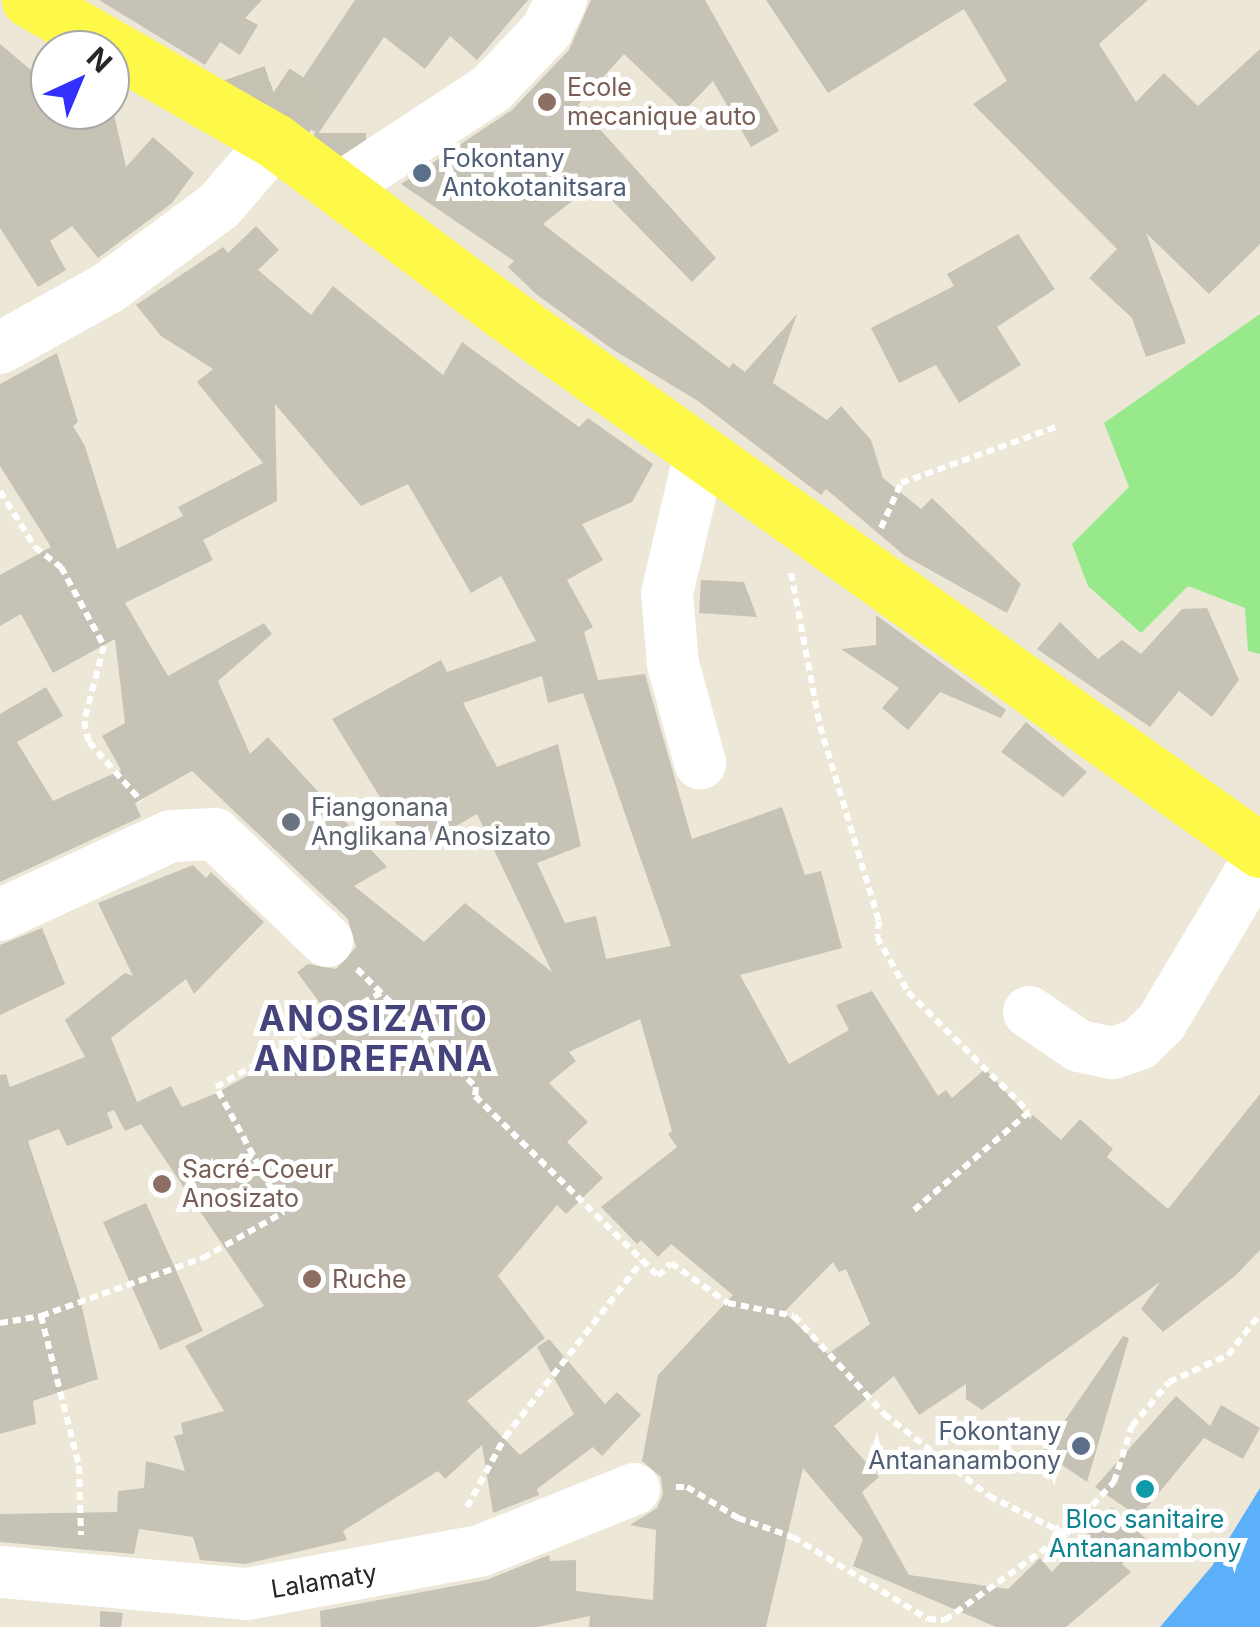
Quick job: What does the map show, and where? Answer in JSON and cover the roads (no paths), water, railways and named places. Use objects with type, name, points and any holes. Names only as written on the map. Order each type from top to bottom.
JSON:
[{"type":"main road","points":[[29,0],[275,140],[700,453],[854,559],[1260,853]]},
{"type":"street","points":[[340,188],[491,89],[547,30],[561,0]]},
{"type":"street","points":[[0,348],[108,288],[219,206],[275,140]]},
{"type":"street","points":[[700,453],[667,594],[673,664],[700,763]]},
{"type":"street","points":[[0,915],[172,836],[215,834],[327,941]]},
{"type":"street","points":[[1029,1012],[1078,1046],[1114,1053],[1139,1044],[1161,1024],[1260,853]]},
{"type":"street","name":"Lalamaty","points":[[0,1572],[246,1594],[480,1551],[634,1489]]},
{"type":"water","points":[[1260,1488],[1260,1627],[1160,1627],[1212,1566]]},
{"type":"tunnel","points":[[224,108],[275,90],[340,133],[340,188]]},
{"type":"place","name":"Ecole mecanique auto","points":[[547,102]]},
{"type":"place","name":"Fokontany Antokotanitsara","points":[[422,173]]},
{"type":"place","name":"Fiangonana Anglikana Anosizato","points":[[291,822]]},
{"type":"place","name":"Sacré-Coeur Anosizato","points":[[162,1184]]},
{"type":"place","name":"Ruche","points":[[312,1279]]},
{"type":"place","name":"Fokontany Antananambony","points":[[1081,1446]]},
{"type":"place","name":"Bloc sanitaire Antananambony","points":[[1145,1489]]},
{"type":"district","name":"ANOSIZATO ANDREFANA","points":[[374,1038]]}]
